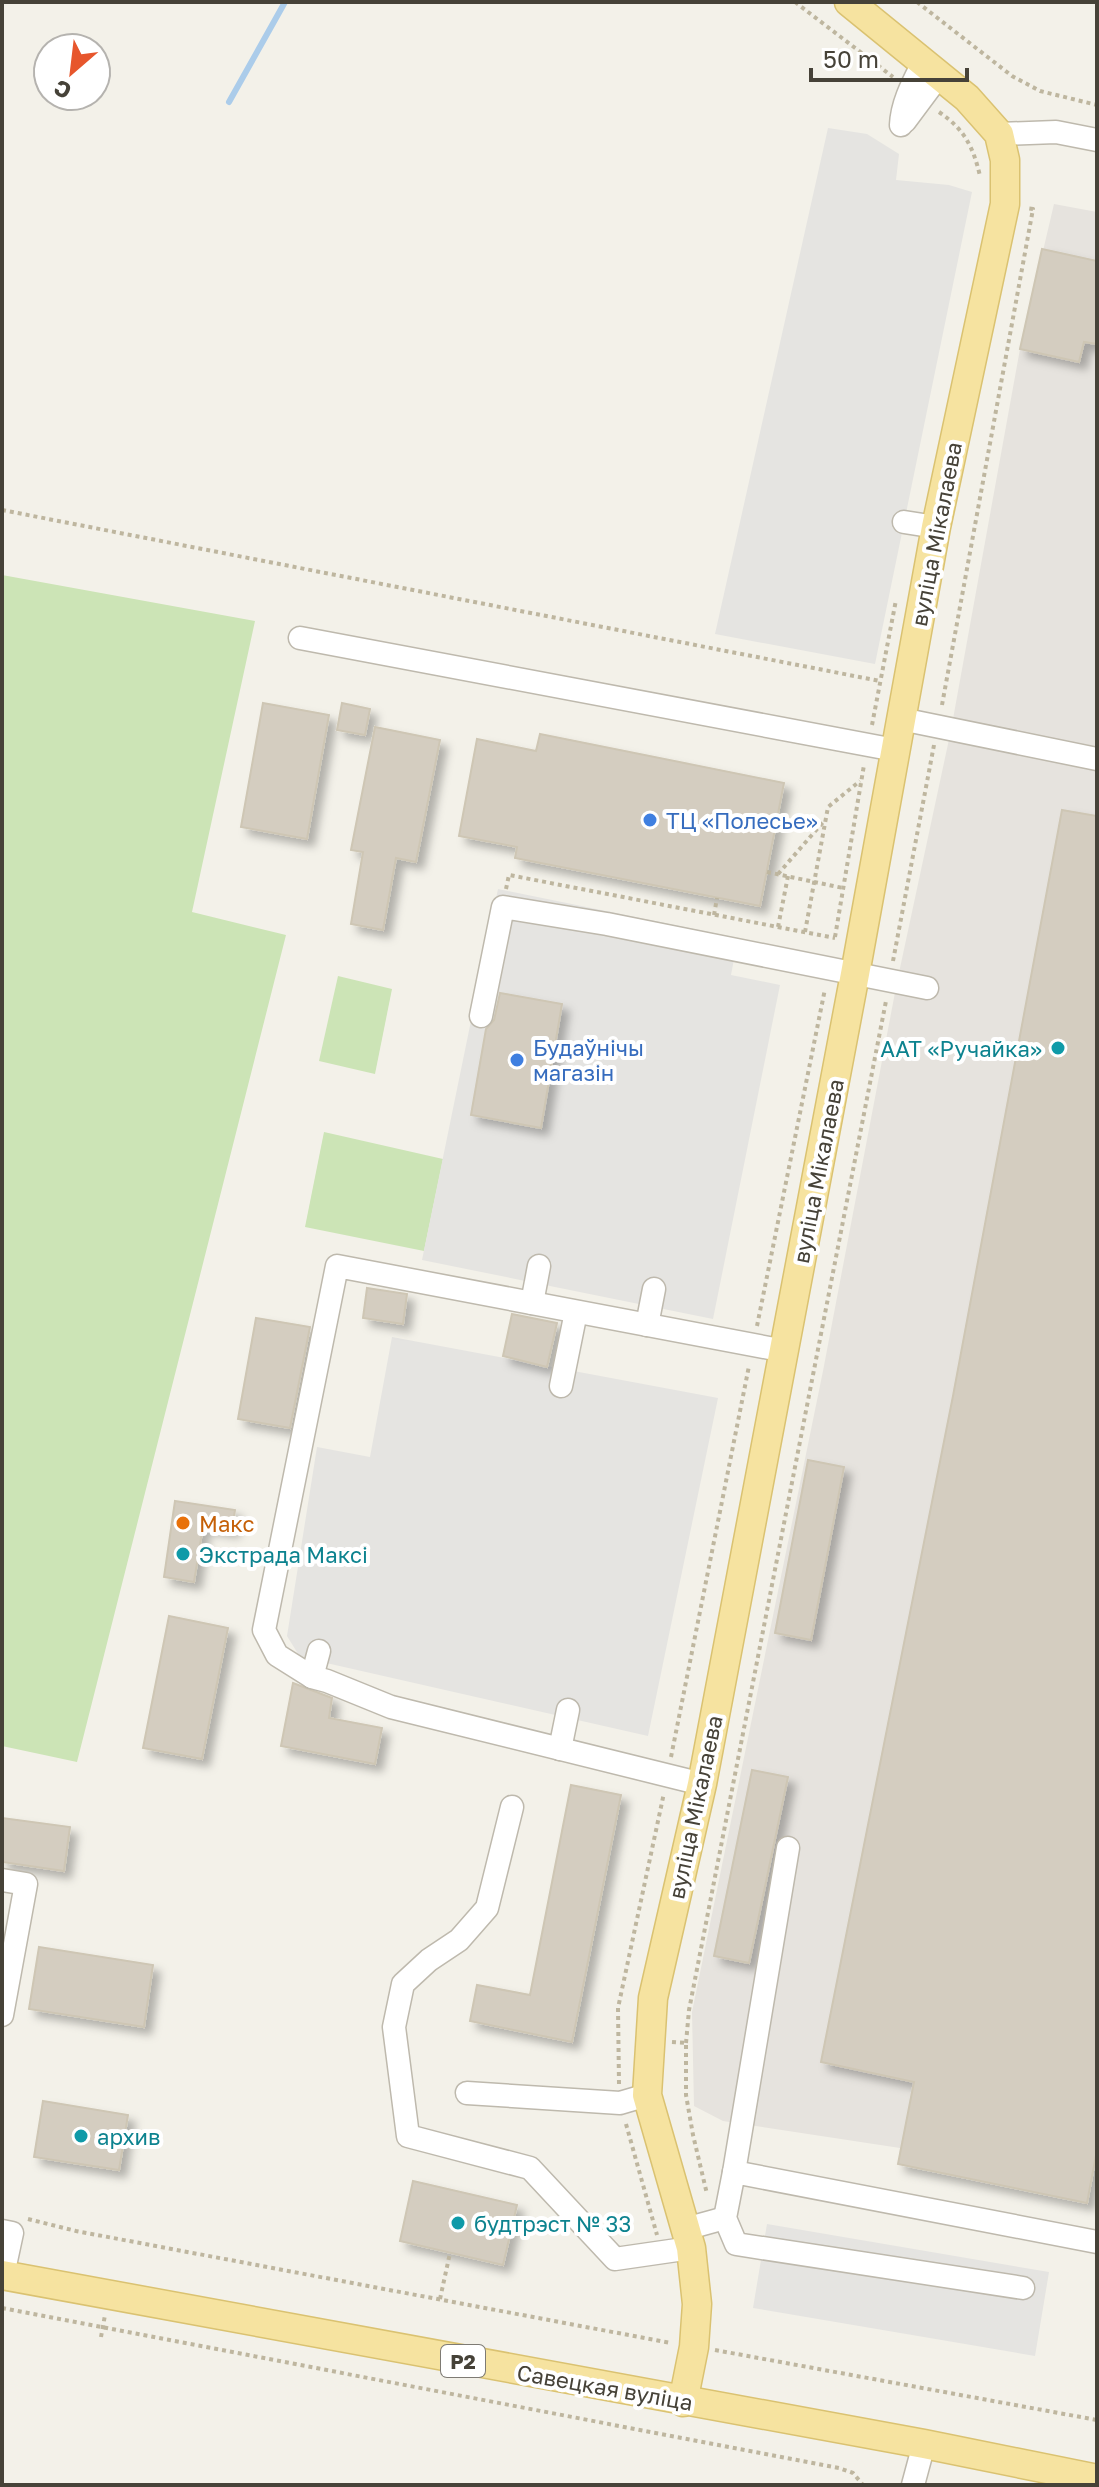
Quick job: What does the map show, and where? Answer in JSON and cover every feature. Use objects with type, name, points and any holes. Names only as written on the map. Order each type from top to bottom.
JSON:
[{"type":"main road","points":[[849,2],[967,98],[999,134]]},
{"type":"main road","name":"вуліца Мікалаева","points":[[683,2402],[681,2344],[697,2304],[703,2229],[647,2095],[653,1998],[702,1784],[785,1351],[842,971],[881,747],[901,719],[936,527],[1005,204],[1005,160],[999,134]]},
{"type":"main road","name":"Савецкая вуліца","points":[[3,2275],[924,2444],[1097,2479]]},
{"type":"street","points":[[916,95],[932,68]]},
{"type":"street","points":[[999,134],[1056,132],[1097,140]]},
{"type":"street","points":[[904,522],[936,527]]},
{"type":"street","points":[[300,638],[881,747]]},
{"type":"street","points":[[901,719],[1097,759]]},
{"type":"street","points":[[481,1016],[503,907],[607,924],[927,988]]},
{"type":"street","points":[[702,1784],[391,1707],[312,1677],[277,1655],[264,1630],[337,1266],[785,1351]]},
{"type":"street","points":[[532,1303],[539,1266]]},
{"type":"street","points":[[647,1325],[654,1289]]},
{"type":"street","points":[[561,1386],[576,1312]]},
{"type":"street","points":[[312,1677],[319,1651]]},
{"type":"street","points":[[560,1749],[568,1710]]},
{"type":"street","points":[[512,1807],[487,1908],[459,1940],[429,1960],[403,1984],[394,2027],[408,2136],[530,2168],[615,2259],[662,2252],[703,2229],[734,2172],[788,1848]]},
{"type":"street","points":[[2,1880],[26,1884],[2,2015]]},
{"type":"street","points":[[467,2093],[620,2103],[647,2095]]},
{"type":"street","points":[[734,2172],[1097,2242]]},
{"type":"street","points":[[3,2275],[12,2233],[9,2224]]},
{"type":"street","points":[[703,2229],[736,2244],[1023,2288]]},
{"type":"street","points":[[913,2485],[924,2444]]},
{"type":"path","points":[[703,2229],[686,2095],[689,2010],[890,981],[1033,209],[980,198],[980,175],[973,148],[954,123],[795,2]]},
{"type":"path","points":[[917,2],[1012,76],[1040,91],[1097,105]]},
{"type":"path","points":[[2,510],[880,681]]},
{"type":"path","points":[[805,932],[828,807],[862,779],[881,747],[880,681],[897,596]]},
{"type":"path","points":[[503,907],[509,875],[835,938],[862,779]]},
{"type":"path","points":[[778,874],[825,819]]},
{"type":"path","points":[[767,872],[843,888]]},
{"type":"path","points":[[778,927],[788,876]]},
{"type":"path","points":[[714,915],[717,898]]},
{"type":"path","points":[[662,2252],[620,2103],[618,2008],[668,1775],[753,1345],[842,971]]},
{"type":"path","points":[[618,2038],[686,2043]]},
{"type":"path","points":[[9,2224],[76,2231],[1097,2420]]},
{"type":"path","points":[[440,2299],[450,2253]]},
{"type":"path","points":[[2,2308],[839,2468],[853,2473],[863,2485]]},
{"type":"path","points":[[670,2330],[681,2344]]},
{"type":"shaded area","points":[[828,128],[867,134],[899,154],[896,180],[949,185],[972,192],[875,664],[715,634]]},
{"type":"shaded area","points":[[1054,204],[1097,212],[1097,2155],[1087,2203],[898,2164],[900,2148],[723,2121],[694,2106],[692,2012],[823,1371],[897,982],[951,730],[1020,349]]},
{"type":"shaded area","points":[[498,889],[738,938],[731,975],[780,985],[713,1319],[422,1260]]},
{"type":"shaded area","points":[[392,1337],[718,1398],[648,1736],[300,1657],[287,1636],[317,1447],[370,1457]]},
{"type":"shaded area","points":[[767,2224],[1049,2272],[1035,2356],[753,2308]]},
{"type":"green space","points":[[2,575],[255,621],[192,912],[286,935],[77,1762],[2,1746]]},
{"type":"green space","points":[[338,976],[392,989],[375,1074],[319,1061]]},
{"type":"green space","points":[[324,1132],[443,1159],[424,1251],[305,1227]]},
{"type":"building","points":[[1042,249],[1097,261],[1097,344],[1084,342],[1079,362],[1020,349]]},
{"type":"building","points":[[263,703],[329,715],[307,839],[241,827]]},
{"type":"building","points":[[342,703],[370,709],[365,735],[337,730]]},
{"type":"building","points":[[375,727],[440,740],[416,862],[396,858],[383,930],[351,924],[363,852],[351,850]]},
{"type":"building","name":"ТЦ «Полесье»","points":[[540,734],[784,783],[760,906],[515,858],[517,847],[459,836],[477,739],[536,751]]},
{"type":"building","points":[[1062,810],[1097,816],[1097,2150],[1087,2203],[898,2164],[914,2082],[821,2062],[953,1396]]},
{"type":"building","name":"Будаўнічы магазін","points":[[500,993],[562,1004],[541,1128],[471,1115],[486,1029],[494,1020]]},
{"type":"building","points":[[367,1288],[407,1294],[403,1324],[363,1318]]},
{"type":"building","points":[[512,1314],[557,1323],[547,1367],[503,1356]]},
{"type":"building","points":[[256,1318],[310,1327],[290,1428],[238,1419]]},
{"type":"building","points":[[808,1460],[844,1467],[811,1640],[775,1633]]},
{"type":"building","name":"Экстрада Максі","points":[[175,1501],[235,1510],[232,1530],[203,1526],[194,1582],[164,1577]]},
{"type":"building","points":[[169,1616],[228,1628],[202,1759],[143,1748]]},
{"type":"building","points":[[293,1683],[332,1698],[329,1718],[382,1728],[375,1764],[281,1746]]},
{"type":"building","points":[[752,1770],[788,1777],[749,1963],[714,1956]]},
{"type":"building","points":[[571,1785],[621,1795],[572,2042],[470,2021],[477,1985],[530,1995]]},
{"type":"building","points":[[2,1818],[70,1827],[64,1871],[2,1862]]},
{"type":"building","points":[[39,1947],[153,1965],[144,2027],[29,2009]]},
{"type":"building","name":"архив","points":[[43,2101],[128,2115],[119,2170],[34,2157]]},
{"type":"building","name":"будтрэст № 33","points":[[413,2181],[517,2205],[503,2265],[400,2241]]},
{"type":"waterway","points":[[229,102],[285,2]]},
{"type":"place","name":"ТЦ «Полесье»","points":[[650,820]]},
{"type":"place","name":"ААТ «Ручайка»","points":[[1058,1048]]},
{"type":"place","name":"Будаўнічы магазін","points":[[517,1060]]},
{"type":"place","name":"Макс","points":[[183,1523]]},
{"type":"place","name":"Экстрада Максі","points":[[183,1554]]},
{"type":"place","name":"архив","points":[[81,2136]]},
{"type":"place","name":"будтрэст № 33","points":[[458,2223]]}]
